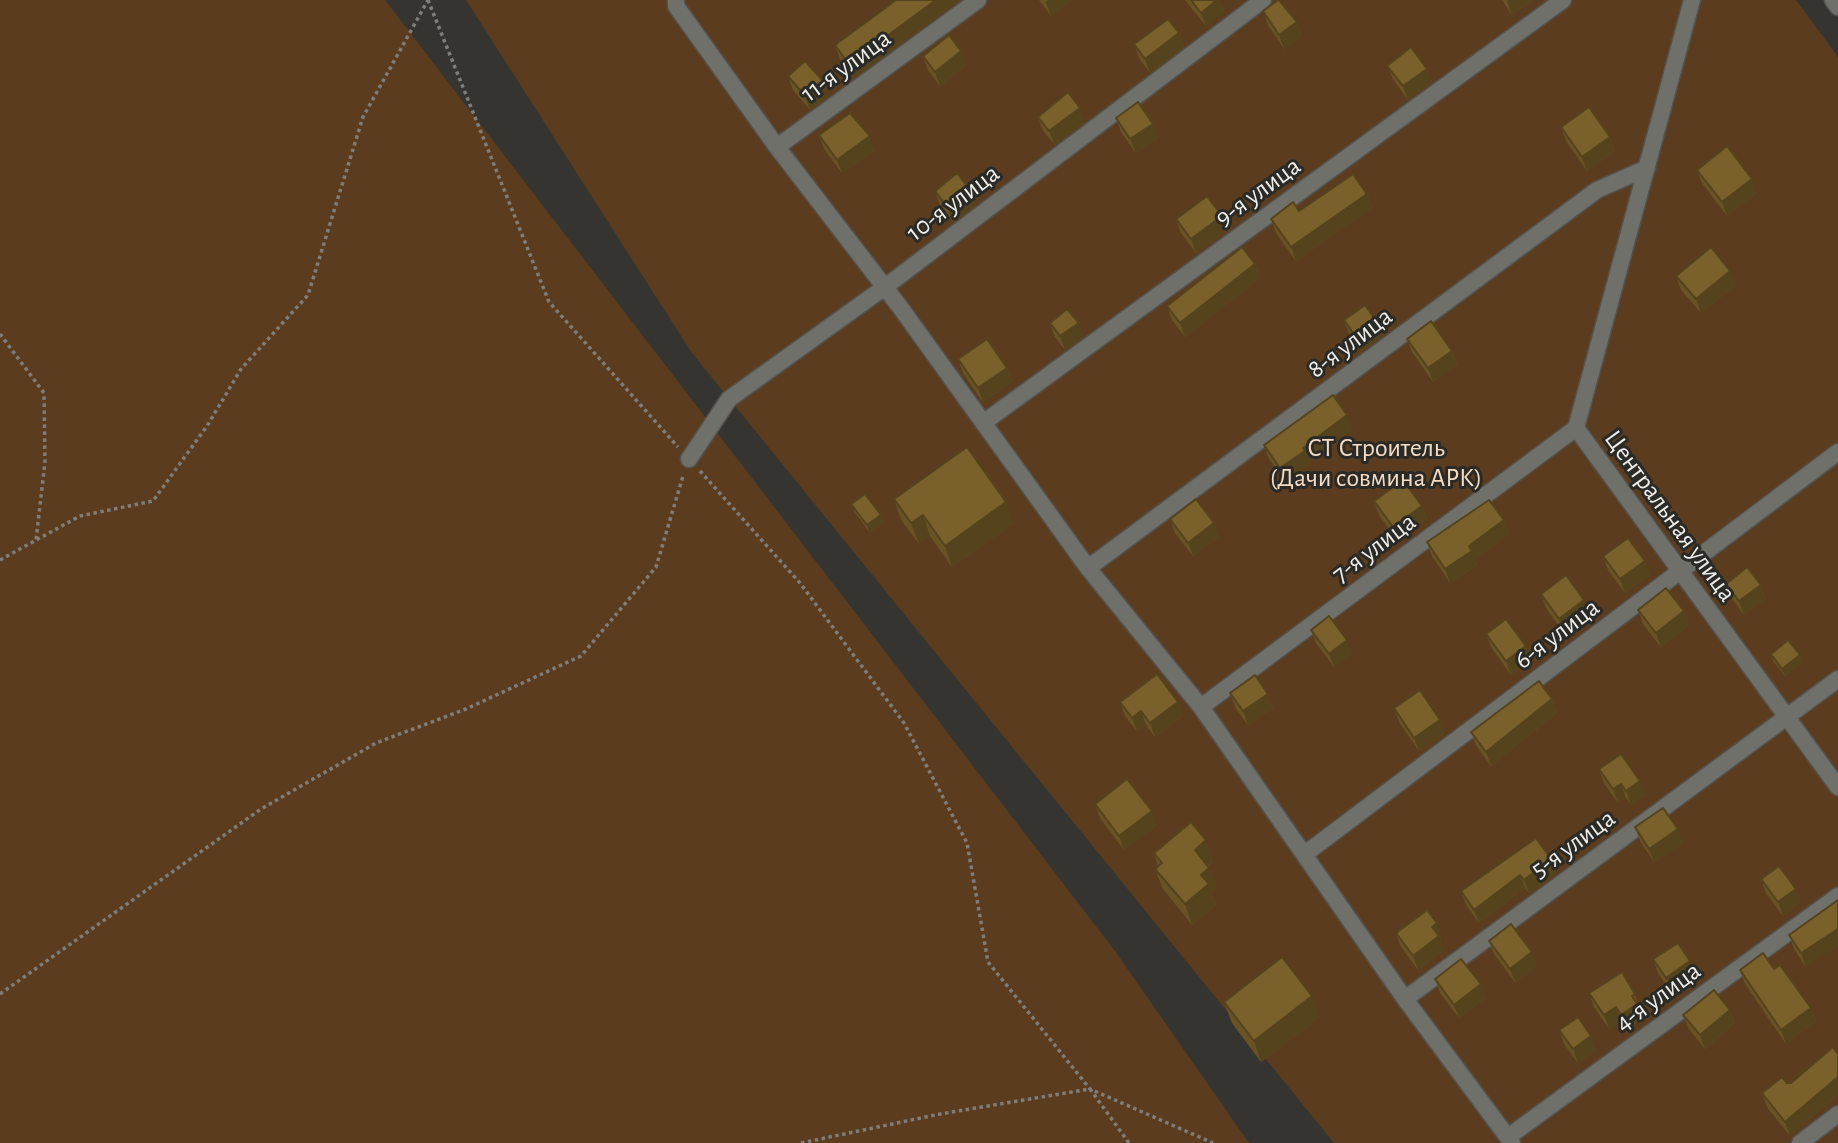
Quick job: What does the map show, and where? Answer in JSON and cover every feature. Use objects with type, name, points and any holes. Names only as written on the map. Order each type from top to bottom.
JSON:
[{"type":"street","points":[[676,0],[676,6],[777,147],[885,287],[1088,568],[1201,707],[1405,999],[1510,1140]]},
{"type":"street","name":"11-я улица","points":[[777,147],[978,0]]},
{"type":"street","name":"10-я улица","points":[[689,458],[729,399],[885,287],[1263,0]]},
{"type":"street","name":"9-я улица","points":[[982,423],[1563,0]]},
{"type":"street","name":"Центральная улица","points":[[1692,0],[1576,428],[1838,787]]},
{"type":"street","points":[[1833,0],[1838,7]]},
{"type":"street","name":"8-я улица","points":[[1088,568],[1597,190],[1647,168]]},
{"type":"street","name":"7-я улица","points":[[1201,707],[1576,428]]},
{"type":"street","name":"6-я улица","points":[[1305,854],[1838,452]]},
{"type":"street","name":"5-я улица","points":[[1405,999],[1838,679]]},
{"type":"street","name":"4-я улица","points":[[1510,1140],[1838,897]]},
{"type":"street","points":[[1800,1143],[1838,1114]]},
{"type":"path","points":[[428,0],[549,302],[800,583],[904,723],[967,843],[988,962],[1090,1089],[1129,1143]]},
{"type":"path","points":[[0,560],[80,516],[153,501],[206,426],[241,369],[308,295],[363,117],[428,0]]},
{"type":"path","points":[[0,334],[44,393],[45,463],[36,540]]},
{"type":"path","points":[[0,994],[273,802],[376,743],[466,709],[582,656],[656,567],[689,458]]},
{"type":"path","points":[[801,1143],[940,1114],[1090,1089],[1213,1143]]},
{"type":"green space","points":[[0,0],[385,0],[1115,951],[1249,1143],[0,1143]]},
{"type":"green space","name":"СТ Строитель (Дачи совмина АРК)","points":[[466,0],[1796,0],[1838,57],[1838,1143],[1334,1143],[692,353]]},
{"type":"building","points":[[896,0],[936,0],[849,64],[835,45]]},
{"type":"building","points":[[1191,0],[1217,0],[1201,13]]},
{"type":"building","points":[[1278,0],[1297,22],[1279,35],[1263,11]]},
{"type":"building","points":[[1168,19],[1179,33],[1145,59],[1134,44]]},
{"type":"building","points":[[949,35],[961,51],[935,72],[923,56]]},
{"type":"building","points":[[1411,47],[1427,69],[1403,86],[1387,66]]},
{"type":"building","points":[[805,61],[824,82],[805,96],[788,76]]},
{"type":"building","points":[[1068,92],[1080,108],[1049,131],[1038,117]]},
{"type":"building","points":[[1138,102],[1153,124],[1130,139],[1116,118]]},
{"type":"building","points":[[1589,107],[1610,137],[1582,157],[1561,127]]},
{"type":"building","points":[[850,113],[870,136],[837,160],[819,135]]},
{"type":"building","points":[[1727,146],[1752,179],[1722,202],[1697,170]]},
{"type":"building","points":[[957,173],[971,191],[948,208],[935,191]]},
{"type":"building","points":[[1353,174],[1367,194],[1291,247],[1271,219],[1293,202],[1299,211]]},
{"type":"building","points":[[1207,196],[1222,216],[1191,239],[1176,219]]},
{"type":"building","points":[[1242,247],[1255,264],[1180,323],[1167,306]]},
{"type":"building","points":[[1711,247],[1730,271],[1696,299],[1676,276]]},
{"type":"building","points":[[1365,305],[1377,322],[1356,337],[1344,320]]},
{"type":"building","points":[[1067,309],[1079,323],[1060,336],[1050,323]]},
{"type":"building","points":[[1431,321],[1452,351],[1428,368],[1407,339]]},
{"type":"building","points":[[987,339],[1007,368],[978,388],[958,359]]},
{"type":"building","points":[[1333,395],[1347,415],[1303,448],[1305,451],[1280,468],[1264,445]]},
{"type":"building","points":[[967,447],[1006,502],[945,546],[923,515],[911,523],[894,499]]},
{"type":"building","points":[[1403,480],[1422,506],[1393,527],[1374,501]]},
{"type":"building","points":[[865,494],[881,515],[867,525],[851,504]]},
{"type":"building","points":[[1196,499],[1214,523],[1188,543],[1170,519]]},
{"type":"building","points":[[1489,500],[1504,520],[1469,546],[1472,551],[1445,569],[1427,542]]},
{"type":"building","points":[[1628,538],[1645,561],[1620,579],[1603,556]]},
{"type":"building","points":[[1747,567],[1761,585],[1739,601],[1726,584]]},
{"type":"building","points":[[1566,575],[1584,600],[1559,619],[1541,594]]},
{"type":"building","points":[[1666,588],[1684,611],[1656,633],[1638,610]]},
{"type":"building","points":[[1329,616],[1347,640],[1329,654],[1311,630]]},
{"type":"building","points":[[1506,619],[1526,646],[1506,661],[1486,634]]},
{"type":"building","points":[[1788,640],[1800,655],[1782,669],[1771,654]]},
{"type":"building","points":[[1157,674],[1178,702],[1150,723],[1141,711],[1132,718],[1120,702]]},
{"type":"building","points":[[1255,675],[1268,694],[1243,711],[1230,693]]},
{"type":"building","points":[[1539,681],[1552,699],[1486,752],[1471,732]]},
{"type":"building","points":[[1420,690],[1440,720],[1414,738],[1394,708]]},
{"type":"building","points":[[1621,754],[1640,781],[1626,791],[1621,784],[1613,789],[1599,769]]},
{"type":"building","points":[[1127,779],[1152,811],[1119,836],[1095,804]]},
{"type":"building","points":[[1663,808],[1678,829],[1649,849],[1635,827]]},
{"type":"building","points":[[1191,822],[1206,840],[1195,850],[1209,868],[1201,875],[1209,884],[1185,904],[1155,869],[1162,863],[1154,853]]},
{"type":"building","points":[[1536,838],[1551,859],[1524,880],[1520,875],[1474,910],[1461,891]]},
{"type":"building","points":[[1779,866],[1796,889],[1778,902],[1761,879]]},
{"type":"building","points":[[1838,900],[1838,929],[1801,953],[1789,935]]},
{"type":"building","points":[[1427,910],[1437,923],[1432,927],[1439,936],[1413,956],[1396,933]]},
{"type":"building","points":[[1511,924],[1532,952],[1510,969],[1489,941]]},
{"type":"building","points":[[1678,943],[1690,961],[1666,978],[1653,959]]},
{"type":"building","points":[[1763,953],[1774,969],[1780,965],[1811,1008],[1781,1030],[1740,970]]},
{"type":"building","points":[[1282,957],[1312,996],[1254,1041],[1224,1002]]},
{"type":"building","points":[[1461,959],[1481,984],[1454,1005],[1435,979]]},
{"type":"building","points":[[1622,972],[1635,994],[1632,996],[1637,1004],[1621,1015],[1616,1007],[1604,1015],[1589,993]]},
{"type":"building","points":[[1714,990],[1730,1010],[1700,1035],[1683,1015]]},
{"type":"building","points":[[1578,1017],[1591,1036],[1573,1049],[1559,1030]]},
{"type":"building","points":[[1833,1047],[1838,1054],[1838,1077],[1785,1122],[1762,1093],[1782,1077],[1787,1083],[1791,1083]]}]
